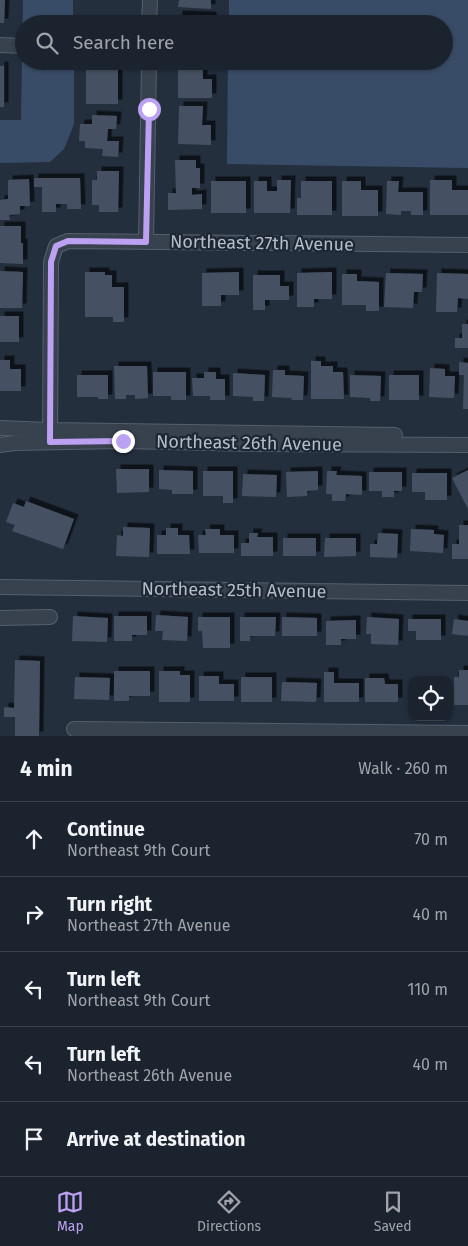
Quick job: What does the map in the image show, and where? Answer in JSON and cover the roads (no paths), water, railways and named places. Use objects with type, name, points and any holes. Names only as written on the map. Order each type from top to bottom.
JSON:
[{"type":"street","points":[[149,15],[150,0]]},
{"type":"street","points":[[0,45],[15,46]]},
{"type":"street","points":[[146,242],[149,70]]},
{"type":"street","name":"Northeast 27th Avenue","points":[[50,436],[51,262],[56,246],[68,241],[468,245]]},
{"type":"street","name":"Northeast 26th Avenue","points":[[0,428],[50,436],[123,441],[468,446]]},
{"type":"street","name":"Northeast 26th Avenue","points":[[0,445],[50,436],[468,436]]},
{"type":"street","name":"Northeast 25th Avenue","points":[[0,587],[468,593]]},
{"type":"street","points":[[0,618],[50,617]]},
{"type":"street","points":[[74,729],[468,733]]},
{"type":"water","points":[[23,0],[73,0],[73,15],[23,15]]},
{"type":"water","points":[[229,0],[468,0],[468,168],[227,164],[228,70],[453,70],[453,15],[229,15]]},
{"type":"water","points":[[22,70],[74,70],[74,124],[64,149],[50,162],[0,163],[0,120],[21,120]]}]
